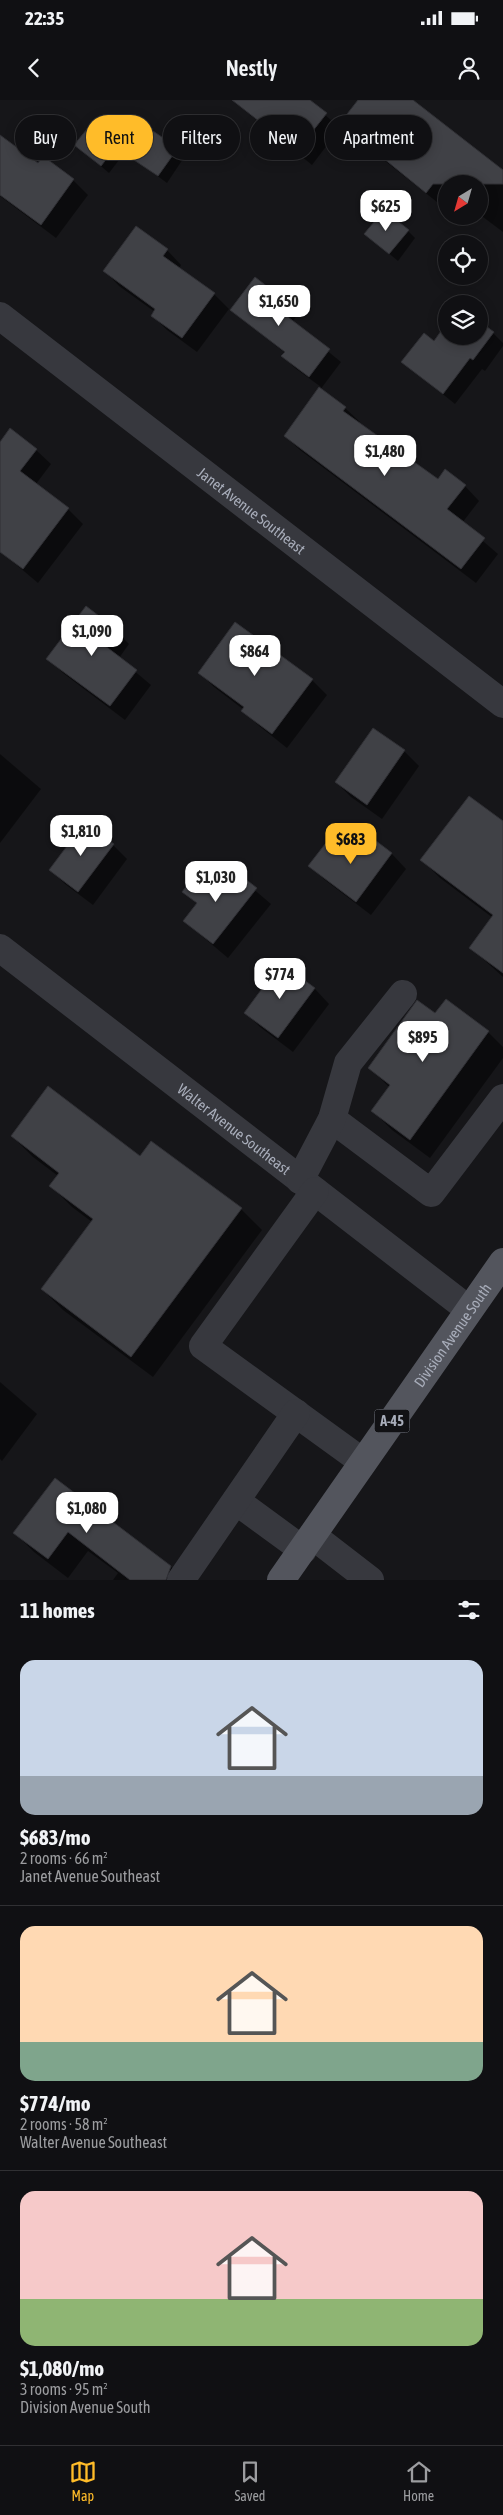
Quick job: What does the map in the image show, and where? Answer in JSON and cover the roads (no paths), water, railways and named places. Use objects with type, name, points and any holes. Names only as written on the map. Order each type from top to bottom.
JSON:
[{"type":"main road","name":"Division Avenue South","points":[[281,1580],[468,1309],[503,1262]]},
{"type":"street","name":"Janet Avenue Southeast","points":[[0,316],[503,704]]},
{"type":"street","name":"Walter Avenue Southeast","points":[[0,948],[468,1309]]},
{"type":"street","points":[[363,1462],[204,1346],[307,1185],[332,1119],[348,1062],[402,994]]},
{"type":"street","points":[[332,1119],[431,1193],[503,1098]]},
{"type":"street","points":[[181,1580],[296,1413]]},
{"type":"street","points":[[236,1501],[370,1580]]}]
